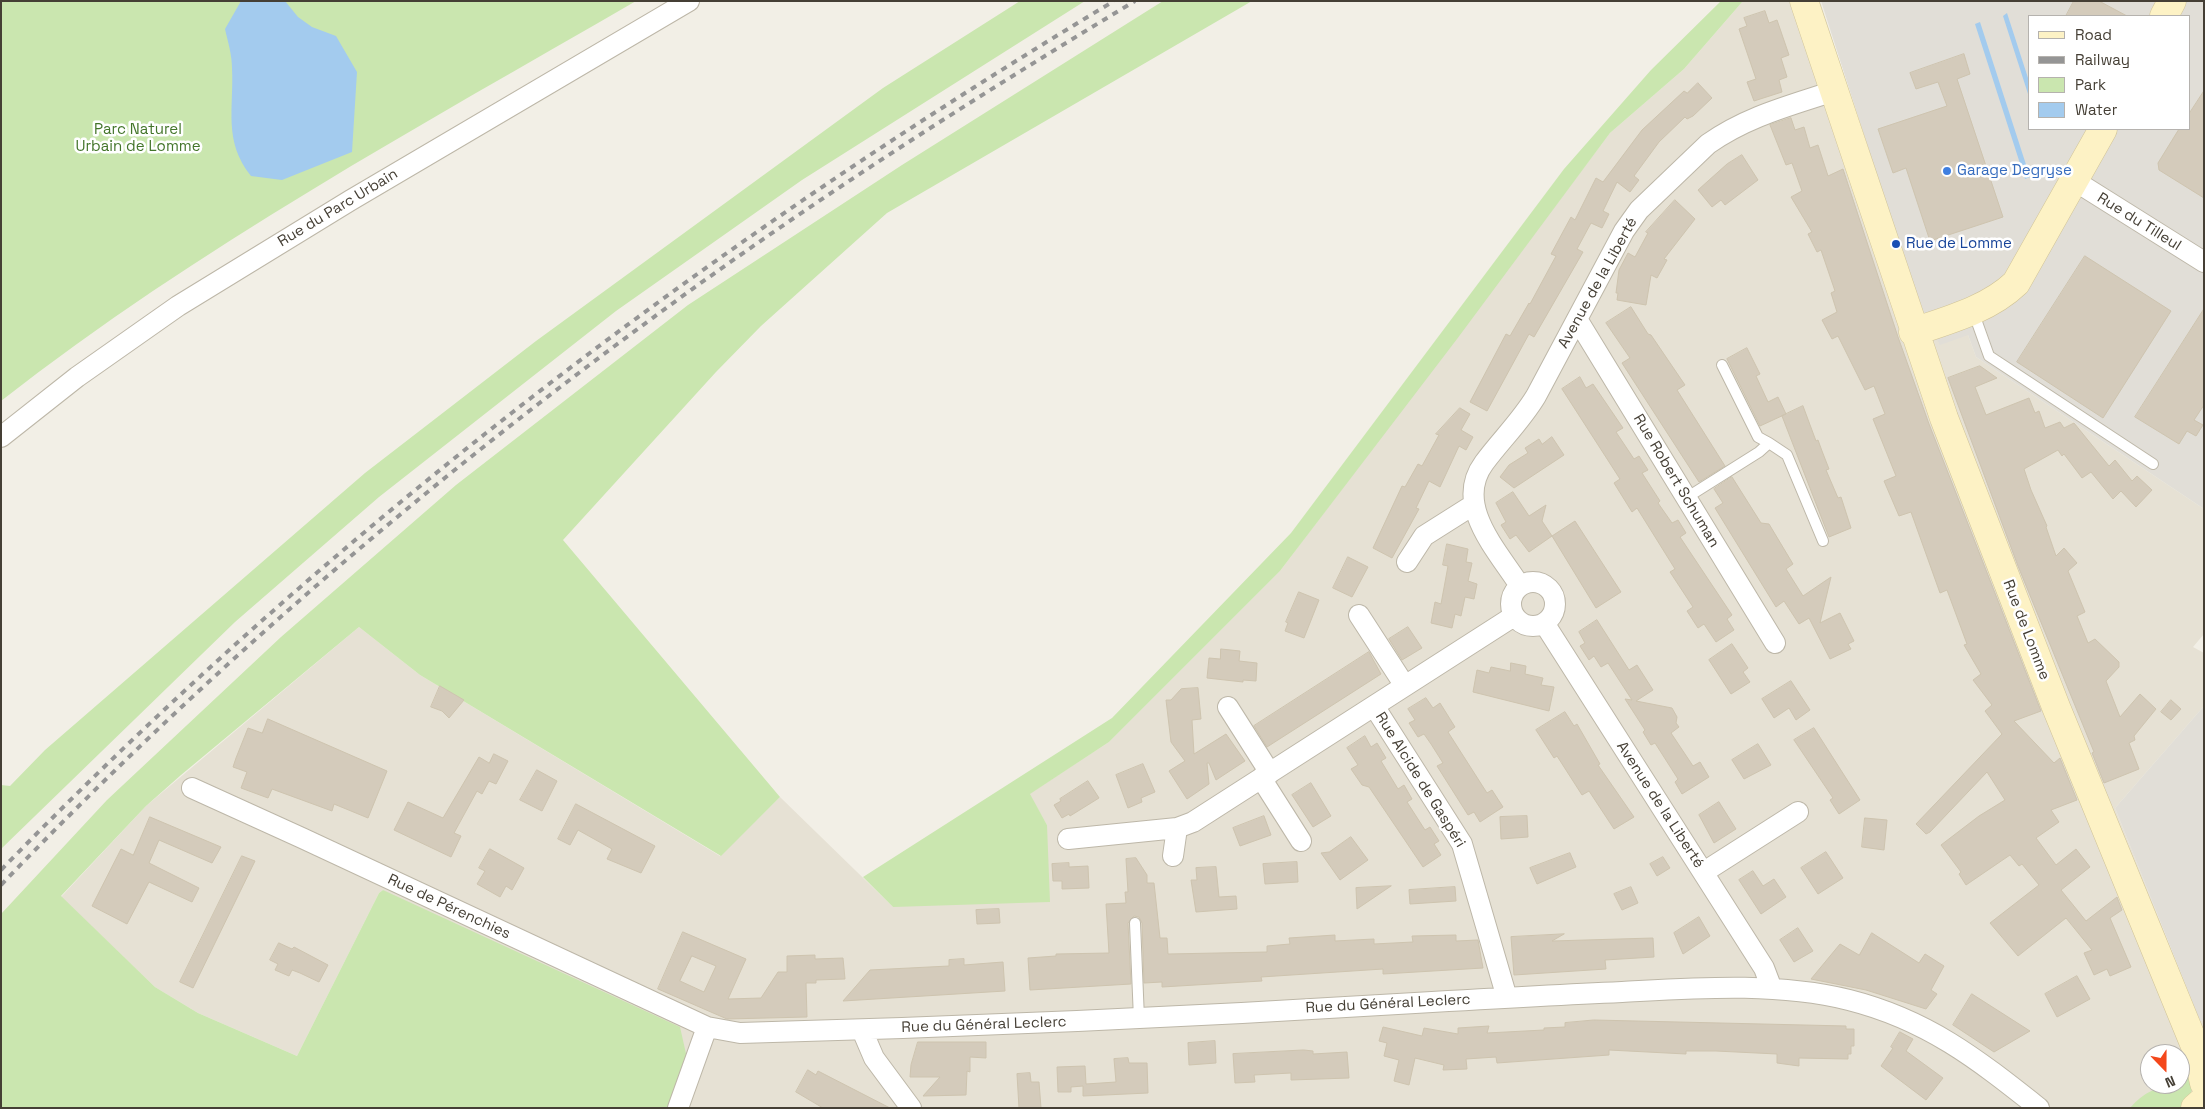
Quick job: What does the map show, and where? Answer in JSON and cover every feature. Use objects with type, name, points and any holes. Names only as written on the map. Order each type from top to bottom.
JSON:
[{"type":"main road","name":"Rue de Lomme","points":[[1804,1],[1913,332],[1944,418],[2056,707],[2197,1051],[2201,1097]]},
{"type":"main road","points":[[2165,15],[2172,1]]},
{"type":"main road","points":[[1913,332],[1995,300],[2016,283],[2102,130]]},
{"type":"street","name":"Rue du Parc Urbain","points":[[1,437],[109,354],[210,286],[335,209],[689,1]]},
{"type":"street","name":"Avenue de la Liberté","points":[[1520,586],[1482,528],[1473,504],[1472,490],[1480,468],[1527,410],[1631,220],[1708,144],[1745,121],[1834,91]]},
{"type":"street","name":"Rue du Tilleul","points":[[2075,181],[2202,257]]},
{"type":"street","name":"Rue Robert Schuman","points":[[1577,319],[1775,643]]},
{"type":"street","points":[[1408,562],[1429,532],[1473,504]]},
{"type":"street","points":[[1532,582],[1549,590],[1554,608],[1544,623],[1528,626],[1514,616],[1512,597],[1520,586],[1532,582]]},
{"type":"street","points":[[1359,615],[1406,686]]},
{"type":"street","points":[[1068,838],[1177,828],[1193,822],[1514,616]]},
{"type":"street","name":"Avenue de la Liberté","points":[[1544,623],[1764,968],[1772,989]]},
{"type":"street","name":"Rue Alcide de Gaspéri","points":[[1374,706],[1462,844],[1507,998]]},
{"type":"street","points":[[1228,707],[1301,841]]},
{"type":"street","name":"Rue de Pérenchies","points":[[192,788],[707,1027]]},
{"type":"street","points":[[1704,872],[1798,812]]},
{"type":"street","points":[[1173,856],[1177,828]]},
{"type":"street","name":"Rue du Général Leclerc","points":[[707,1027],[740,1033],[862,1030],[1139,1019],[1692,988],[1772,989],[1799,991],[1849,1000],[1919,1024],[1975,1058],[2040,1108]]},
{"type":"street","points":[[678,1108],[707,1027]]},
{"type":"street","points":[[862,1030],[874,1058],[911,1108]]},
{"type":"lane","points":[[1972,310],[1989,356],[2152,464]]},
{"type":"lane","points":[[1722,365],[1758,437],[1787,455],[1823,541]]},
{"type":"lane","points":[[1686,498],[1760,452],[1769,443]]},
{"type":"lane","points":[[1135,923],[1139,1019]]},
{"type":"shaded area","points":[[1743,1],[1820,1],[1918,303],[1968,335],[1976,357],[2204,509],[2204,634],[2193,647],[2204,653],[2204,706],[2115,808],[2200,1021],[2204,1020],[2204,1108],[668,1108],[383,890],[379,893],[297,1056],[198,1013],[155,987],[61,897],[146,806],[359,627],[420,675],[720,856],[780,797],[893,907],[1047,825],[1029,794],[1109,742],[1280,571],[1610,133],[1684,69]]},
{"type":"shaded area","points":[[1821,1],[2204,1],[2204,509],[1976,357],[1968,335],[1940,345],[1918,303]]},
{"type":"shaded area","points":[[2204,706],[2204,1020],[2200,1021],[2115,808]]},
{"type":"green space","name":"Parc Naturel Urbain de Lomme","points":[[1,1],[636,1],[311,190],[153,291],[1,401]]},
{"type":"green space","points":[[1020,1],[1085,1],[802,180],[616,311],[379,497],[235,622],[1,849],[1,785],[10,786],[45,750],[365,473],[536,341],[883,88]]},
{"type":"green space","points":[[1163,1],[1252,1],[887,213],[761,326],[716,372],[563,540],[780,797],[721,856],[420,675],[359,627],[146,806],[61,896],[155,987],[198,1013],[297,1056],[379,893],[383,890],[680,1027],[687,1058],[668,1108],[1,1108],[1,914],[107,800],[281,637],[456,485],[688,305],[902,165]]},
{"type":"green space","points":[[1721,1],[1743,1],[1684,69],[1610,133],[1457,339],[1280,571],[1109,742],[1030,794],[1047,825],[1050,902],[893,907],[863,877],[1112,718],[1291,533],[1564,169],[1651,70]]},
{"type":"green space","points":[[2190,1074],[2191,1092],[2188,1099],[2183,1108],[2130,1108],[2146,1094],[2190,1094]]},
{"type":"water","points":[[241,1],[285,1],[298,17],[312,27],[336,36],[357,72],[352,152],[282,180],[251,176],[242,163],[233,137],[232,63],[225,29]]},
{"type":"water","points":[[2007,13],[2028,78],[2028,94],[2003,16]]},
{"type":"water","points":[[1980,22],[2030,177],[2025,179],[1975,24]]},
{"type":"building","points":[[2074,1],[2099,1],[2125,15],[2067,15]]},
{"type":"building","points":[[1765,11],[1769,23],[1777,20],[1789,55],[1781,58],[1787,77],[1779,80],[1782,92],[1754,101],[1747,82],[1756,79],[1739,29],[1747,26],[1744,18]]},
{"type":"building","name":"Garage Degryse","points":[[1964,54],[1970,74],[1957,79],[2003,217],[1930,241],[1906,168],[1893,173],[1878,129],[1947,106],[1938,82],[1916,89],[1910,73]]},
{"type":"building","points":[[1698,83],[1712,98],[1693,116],[1687,119],[1685,117],[1659,142],[1634,176],[1639,180],[1630,192],[1617,182],[1603,211],[1609,214],[1602,228],[1591,223],[1577,249],[1583,252],[1534,337],[1529,334],[1487,411],[1470,402],[1506,334],[1510,336],[1530,304],[1556,256],[1551,254],[1571,217],[1575,220],[1596,178],[1603,182],[1642,130],[1684,91],[1687,93]]},
{"type":"building","points":[[2204,91],[2204,198],[2159,170],[2158,163],[2178,130],[2190,130],[2190,112]]},
{"type":"building","points":[[1791,118],[1795,130],[1804,127],[1810,148],[1818,145],[1828,176],[1843,169],[1898,337],[1929,424],[2041,711],[2014,721],[2054,763],[2060,758],[2077,800],[2051,810],[2059,822],[2036,838],[2056,865],[2076,849],[2090,867],[2061,890],[2086,921],[2117,897],[2122,910],[2110,918],[2131,967],[2110,976],[2107,969],[2094,975],[2084,953],[2092,950],[2066,918],[2018,956],[1990,923],[2039,885],[2022,864],[2019,866],[2010,855],[1966,885],[1959,874],[1961,872],[1941,845],[1979,816],[2005,800],[1987,772],[1930,832],[1926,834],[1916,824],[2002,734],[1985,711],[1992,705],[1973,680],[1981,674],[1964,645],[1967,644],[1947,590],[1940,593],[1911,512],[1899,516],[1884,481],[1896,476],[1873,419],[1885,414],[1874,386],[1865,390],[1838,336],[1832,339],[1822,320],[1837,312],[1831,293],[1835,291],[1821,250],[1817,252],[1808,234],[1812,232],[1791,197],[1802,191],[1792,163],[1786,165],[1770,125]]},
{"type":"building","points":[[1742,155],[1758,180],[1725,205],[1721,200],[1712,207],[1698,190],[1727,164]]},
{"type":"building","points":[[1675,200],[1695,219],[1664,259],[1667,260],[1657,278],[1651,275],[1646,305],[1617,300],[1619,270],[1628,253],[1635,257],[1648,233],[1646,232]]},
{"type":"building","points":[[2085,256],[2171,311],[2103,418],[2017,362]]},
{"type":"building","points":[[1631,307],[1685,385],[1677,390],[1725,466],[1699,482],[1622,363],[1630,358],[1606,323]]},
{"type":"building","points":[[2204,309],[2204,405],[2194,420],[2203,425],[2196,436],[2187,431],[2179,444],[2135,417]]},
{"type":"building","points":[[1747,348],[1760,374],[1756,376],[1768,402],[1778,397],[1786,414],[1760,426],[1727,359]]},
{"type":"building","points":[[1980,366],[1997,378],[1975,387],[1986,415],[2029,398],[2035,413],[2039,411],[2045,428],[2060,422],[2064,428],[2074,423],[2109,466],[2115,460],[2132,481],[2137,476],[2152,490],[2136,507],[2121,491],[2113,499],[2091,472],[2082,478],[2064,454],[2062,456],[2058,450],[2024,469],[2047,526],[2056,556],[2064,548],[2077,563],[2068,571],[2085,612],[2077,616],[2088,643],[2095,639],[2119,662],[2119,667],[2106,681],[2120,717],[2140,694],[2156,709],[2134,736],[2135,740],[2129,743],[2139,769],[2104,783],[2092,753],[2094,752],[2018,566],[1948,378]]},
{"type":"building","points":[[1580,377],[1586,388],[1593,384],[1623,428],[1616,432],[1634,459],[1639,456],[1648,470],[1642,473],[1660,501],[1658,503],[1672,523],[1678,520],[1686,533],[1680,537],[1732,615],[1727,619],[1734,630],[1716,642],[1704,624],[1698,628],[1687,611],[1693,607],[1670,572],[1675,569],[1637,508],[1632,512],[1614,483],[1620,479],[1562,389]]},
{"type":"building","points":[[1803,406],[1829,469],[1826,470],[1838,498],[1841,497],[1851,528],[1829,537],[1782,416]]},
{"type":"building","points":[[1460,408],[1470,414],[1461,430],[1473,437],[1466,450],[1459,446],[1440,487],[1429,481],[1416,508],[1419,509],[1392,558],[1373,548],[1402,486],[1405,487],[1418,464],[1422,466],[1439,435],[1436,434]]},
{"type":"building","points":[[1552,437],[1564,455],[1514,488],[1500,477],[1509,465],[1528,453],[1525,448],[1539,439],[1542,444]]},
{"type":"building","points":[[1732,477],[1761,523],[1769,524],[1793,564],[1786,569],[1803,596],[1831,577],[1820,623],[1840,613],[1854,641],[1848,644],[1851,649],[1830,659],[1809,618],[1799,624],[1784,601],[1776,607],[1715,508],[1723,503],[1714,489]]},
{"type":"building","points":[[1513,492],[1529,516],[1546,505],[1542,521],[1552,536],[1529,552],[1516,535],[1510,539],[1501,525],[1506,522],[1496,503]]},
{"type":"building","points":[[1575,521],[1621,592],[1596,608],[1552,536]]},
{"type":"building","points":[[1447,544],[1468,549],[1466,562],[1472,563],[1468,581],[1477,584],[1474,599],[1465,597],[1461,616],[1455,614],[1452,628],[1431,623],[1435,602],[1441,604],[1448,566],[1443,565]]},
{"type":"building","points":[[1348,557],[1368,567],[1352,597],[1333,588]]},
{"type":"building","points":[[1299,592],[1319,600],[1304,638],[1285,631],[1288,623],[1286,622]]},
{"type":"building","points":[[1597,620],[1629,670],[1637,665],[1653,690],[1636,701],[1672,708],[1677,717],[1676,723],[1679,727],[1671,733],[1693,766],[1700,762],[1709,777],[1682,794],[1675,782],[1678,779],[1655,743],[1651,745],[1643,732],[1645,730],[1625,699],[1632,700],[1608,663],[1601,667],[1594,656],[1589,660],[1580,646],[1585,643],[1579,632]]},
{"type":"building","points":[[1408,627],[1422,648],[1402,660],[1389,639]]},
{"type":"building","points":[[1732,644],[1748,668],[1743,672],[1750,682],[1731,694],[1709,660]]},
{"type":"building","points":[[1221,649],[1240,651],[1239,661],[1257,663],[1256,681],[1243,680],[1243,682],[1207,678],[1209,658],[1220,659]]},
{"type":"building","points":[[1369,652],[1381,674],[1267,747],[1254,726]]},
{"type":"building","points":[[1511,663],[1526,666],[1525,674],[1543,678],[1541,685],[1554,687],[1549,711],[1473,692],[1477,670],[1489,673],[1491,667],[1510,671]]},
{"type":"building","points":[[1791,681],[1810,710],[1796,720],[1789,708],[1774,718],[1762,699]]},
{"type":"building","points":[[440,686],[464,700],[449,718],[442,711],[431,707]]},
{"type":"building","points":[[1198,688],[1201,719],[1192,720],[1194,754],[1226,734],[1245,761],[1216,780],[1209,763],[1207,763],[1209,784],[1187,799],[1169,771],[1185,761],[1171,742],[1166,700],[1171,700],[1181,689]]},
{"type":"building","points":[[1426,698],[1433,708],[1440,703],[1455,727],[1448,732],[1487,793],[1492,790],[1503,807],[1480,822],[1474,812],[1468,815],[1437,766],[1443,763],[1424,734],[1418,737],[1409,723],[1415,720],[1408,709]]},
{"type":"building","points":[[2171,700],[2181,709],[2171,720],[2161,712]]},
{"type":"building","points":[[1565,712],[1574,726],[1577,724],[1600,764],[1598,765],[1634,817],[1614,829],[1589,791],[1582,795],[1557,756],[1554,758],[1536,730]]},
{"type":"building","points":[[268,719],[387,771],[368,818],[334,804],[332,811],[272,789],[268,798],[241,788],[247,772],[233,767],[236,758],[248,728],[262,733]]},
{"type":"building","points":[[1814,728],[1860,800],[1839,814],[1830,800],[1833,798],[1794,740]]},
{"type":"building","points":[[1365,736],[1371,747],[1377,743],[1386,758],[1381,761],[1398,789],[1404,785],[1412,799],[1407,802],[1425,830],[1430,827],[1439,841],[1434,844],[1441,855],[1423,867],[1369,787],[1362,785],[1351,769],[1358,765],[1347,748]]},
{"type":"building","points":[[1758,744],[1771,765],[1744,779],[1732,760]]},
{"type":"building","points":[[494,754],[508,761],[496,784],[489,781],[482,794],[477,791],[454,833],[461,836],[451,857],[394,830],[408,802],[443,818],[479,757],[489,763]]},
{"type":"building","points":[[1143,764],[1155,792],[1141,798],[1142,802],[1128,808],[1116,775]]},
{"type":"building","points":[[537,770],[557,781],[542,811],[520,800]]},
{"type":"building","points":[[1088,781],[1099,798],[1070,816],[1069,814],[1062,818],[1054,805]]},
{"type":"building","points":[[1311,783],[1331,816],[1313,827],[1292,795]]},
{"type":"building","points":[[1719,802],[1736,829],[1714,843],[1699,815]]},
{"type":"building","points":[[576,804],[655,846],[641,873],[607,859],[612,849],[578,830],[570,845],[558,839]]},
{"type":"building","points":[[1264,816],[1271,835],[1240,846],[1233,828]]},
{"type":"building","points":[[1527,816],[1528,837],[1501,839],[1500,817]]},
{"type":"building","points":[[150,817],[221,847],[212,863],[159,840],[149,863],[199,888],[192,902],[149,882],[127,924],[92,906],[121,849],[133,855]]},
{"type":"building","points":[[1865,818],[1887,820],[1884,850],[1862,847]]},
{"type":"building","points":[[1351,837],[1368,860],[1340,880],[1321,853],[1329,852]]},
{"type":"building","points":[[490,849],[524,868],[512,890],[506,886],[500,897],[477,884],[485,871],[479,868]]},
{"type":"building","points":[[1826,852],[1843,878],[1818,894],[1801,868]]},
{"type":"building","points":[[1570,853],[1576,867],[1537,884],[1530,868]]},
{"type":"building","points":[[242,856],[255,861],[193,988],[180,982]]},
{"type":"building","points":[[1663,857],[1670,868],[1657,876],[1650,864]]},
{"type":"building","points":[[1136,858],[1147,875],[1147,883],[1154,883],[1160,938],[1167,938],[1168,954],[1267,952],[1267,946],[1290,944],[1289,938],[1335,935],[1335,941],[1374,939],[1374,944],[1413,942],[1412,936],[1456,935],[1456,941],[1478,940],[1483,968],[1383,974],[1383,969],[1261,977],[1262,981],[1162,987],[1162,982],[1144,983],[1142,923],[1139,917],[1134,916],[1128,923],[1131,984],[1030,990],[1028,958],[1056,956],[1056,954],[1109,953],[1106,904],[1126,903],[1125,892],[1128,892],[1126,859]]},
{"type":"building","points":[[1297,862],[1298,882],[1265,884],[1263,864]]},
{"type":"building","points":[[1069,863],[1069,867],[1088,866],[1089,888],[1062,889],[1062,881],[1053,881],[1052,864]]},
{"type":"building","points":[[1216,867],[1219,897],[1236,896],[1237,909],[1196,912],[1191,880],[1197,880],[1196,868]]},
{"type":"building","points":[[1753,871],[1763,886],[1774,879],[1786,897],[1761,914],[1739,880]]},
{"type":"building","points":[[1391,886],[1357,909],[1356,888]]},
{"type":"building","points":[[1455,887],[1456,901],[1410,904],[1409,890]]},
{"type":"building","points":[[1631,887],[1638,903],[1622,910],[1614,894]]},
{"type":"building","points":[[999,909],[1000,923],[977,924],[976,910]]},
{"type":"building","points":[[1699,917],[1710,936],[1683,954],[1674,933]]},
{"type":"building","points":[[1798,928],[1813,951],[1794,962],[1780,940]]},
{"type":"building","points":[[683,932],[746,959],[728,999],[761,998],[778,972],[787,972],[787,956],[815,955],[815,959],[843,958],[845,979],[816,980],[816,983],[806,983],[807,1017],[727,1019],[658,989]],"holes":[[[692,956],[716,966],[704,992],[680,981]]]},
{"type":"building","points":[[1872,933],[1919,963],[1925,954],[1944,966],[1931,990],[1937,994],[1926,1009],[1866,990],[1811,979],[1840,944],[1859,955]]},
{"type":"building","points":[[1564,934],[1552,941],[1653,938],[1654,957],[1605,960],[1606,969],[1514,975],[1511,937]]},
{"type":"building","points":[[279,943],[292,949],[294,947],[328,965],[319,982],[292,970],[289,976],[275,970],[278,964],[270,960]]},
{"type":"building","points":[[964,959],[964,965],[1003,962],[1005,991],[843,1001],[870,970],[949,966],[949,960]]},
{"type":"building","points":[[2077,976],[2090,999],[2057,1017],[2045,994]]},
{"type":"building","points":[[1972,994],[2030,1031],[1994,1052],[1953,1025]]},
{"type":"building","points":[[1594,1020],[1846,1026],[1846,1029],[1854,1029],[1854,1046],[1851,1046],[1851,1054],[1848,1054],[1848,1059],[1799,1058],[1799,1066],[1777,1063],[1777,1054],[1716,1051],[1686,1051],[1686,1054],[1609,1050],[1609,1055],[1497,1063],[1496,1057],[1466,1059],[1467,1069],[1443,1070],[1444,1065],[1415,1058],[1409,1085],[1394,1081],[1399,1060],[1384,1056],[1387,1043],[1379,1041],[1383,1027],[1422,1036],[1424,1028],[1458,1034],[1458,1028],[1489,1026],[1487,1033],[1544,1030],[1544,1028],[1565,1027],[1565,1023]]},
{"type":"building","points":[[1900,1032],[1913,1039],[1906,1051],[1943,1078],[1926,1100],[1881,1066],[1893,1048],[1891,1047]]},
{"type":"building","points":[[1215,1041],[1216,1063],[1189,1065],[1188,1043]]},
{"type":"building","points":[[918,1042],[986,1042],[986,1058],[970,1057],[970,1072],[967,1071],[966,1095],[923,1096],[940,1077],[910,1077],[911,1065]]},
{"type":"building","points":[[1313,1051],[1313,1054],[1347,1052],[1349,1078],[1291,1080],[1291,1073],[1254,1075],[1255,1082],[1235,1083],[1233,1054]]},
{"type":"building","points":[[1128,1058],[1129,1063],[1147,1063],[1148,1093],[1083,1096],[1083,1086],[1071,1087],[1071,1092],[1058,1092],[1057,1067],[1085,1066],[1086,1084],[1116,1082],[1114,1059]]},
{"type":"building","points":[[808,1070],[816,1075],[818,1071],[890,1108],[823,1108],[796,1092]]},
{"type":"building","points":[[1030,1073],[1031,1082],[1039,1082],[1041,1108],[1019,1108],[1017,1074]]},
{"type":"railway","points":[[1,870],[127,745],[257,625],[391,510],[529,399],[671,293],[816,191],[963,94],[1114,1]]},
{"type":"railway","points":[[1,885],[75,809],[229,663],[389,524],[554,392],[699,284],[883,158],[1135,1]]},
{"type":"place","name":"Garage Degryse","points":[[1947,171]]},
{"type":"place","name":"Rue de Lomme","points":[[1896,244]]}]
